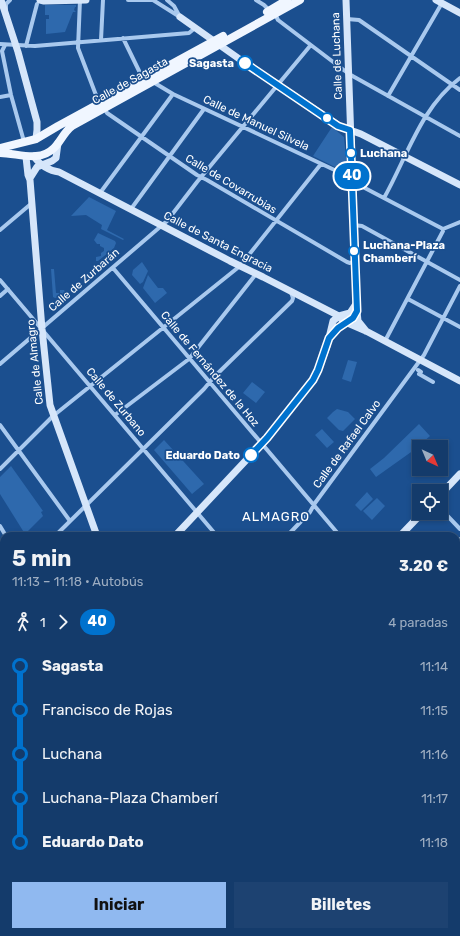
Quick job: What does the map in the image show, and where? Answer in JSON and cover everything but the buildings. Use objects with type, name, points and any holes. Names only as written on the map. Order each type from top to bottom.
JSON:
[{"type":"main road","name":"Calle de Sagasta","points":[[272,12],[287,0]]},
{"type":"main road","name":"Calle de Sagasta","points":[[0,148],[36,139],[152,82],[216,43],[272,12],[300,0]]},
{"type":"main road","name":"Calle de Sagasta","points":[[58,144],[70,127],[143,79],[216,43]]},
{"type":"main road","points":[[0,153],[30,156],[46,154],[58,144],[48,133]]},
{"type":"main road","points":[[30,156],[32,145],[36,139]]},
{"type":"main road","points":[[25,142],[24,147],[30,156]]},
{"type":"street","points":[[1,0],[16,46],[37,122],[36,139]]},
{"type":"street","points":[[5,12],[6,4],[10,0]]},
{"type":"street","points":[[80,0],[77,42],[78,48],[101,106]]},
{"type":"street","points":[[26,46],[39,2],[86,0]]},
{"type":"street","points":[[100,40],[103,0]]},
{"type":"street","points":[[128,0],[152,0],[338,126],[361,134],[460,185]]},
{"type":"street","points":[[167,0],[174,6],[180,18]]},
{"type":"street","points":[[256,0],[267,7],[278,20],[310,46],[349,74],[460,136]]},
{"type":"street","name":"Calle de Luchana","points":[[346,0],[356,307]]},
{"type":"street","points":[[388,96],[412,56],[439,2],[460,13]]},
{"type":"street","points":[[347,19],[359,20],[460,90]]},
{"type":"street","points":[[25,142],[11,95],[2,45],[26,46],[189,33],[195,28]]},
{"type":"street","points":[[123,38],[143,79]]},
{"type":"street","name":"Calle de Zurbarán","points":[[0,364],[162,226],[310,46]]},
{"type":"street","points":[[384,198],[425,117],[452,84],[460,78]]},
{"type":"street","name":"Calle de Manuel Silvela","points":[[152,82],[204,109],[344,174],[361,186],[443,229]]},
{"type":"street","points":[[100,193],[173,94]]},
{"type":"street","points":[[0,97],[11,95]]},
{"type":"street","name":"Calle de Covarrubias","points":[[101,106],[107,113],[201,177],[347,262],[350,263],[355,260]]},
{"type":"street","points":[[131,209],[204,109]]},
{"type":"street","points":[[37,122],[48,133]]},
{"type":"street","points":[[58,144],[56,164],[59,172]]},
{"type":"street","points":[[30,156],[41,165]]},
{"type":"street","name":"Calle de Almagro","points":[[30,156],[28,175],[30,178],[42,329],[50,405],[96,532]]},
{"type":"street","points":[[30,178],[35,169],[56,158]]},
{"type":"street","points":[[0,469],[53,416],[240,266],[321,164]]},
{"type":"street","name":"Calle de Santa Engracia","points":[[41,165],[55,172],[59,172],[339,316],[346,323],[366,331],[420,360],[459,378]]},
{"type":"street","points":[[0,230],[32,203]]},
{"type":"street","points":[[385,341],[443,229],[460,222]]},
{"type":"street","points":[[354,225],[362,226],[460,280]]},
{"type":"street","name":"Calle de Fernández de la Hoz","points":[[113,268],[337,532]]},
{"type":"street","points":[[115,415],[189,359],[256,274]]},
{"type":"street","name":"Calle de Zurbano","points":[[0,280],[214,532]]},
{"type":"street","name":"Calle de Rafael Calvo","points":[[291,532],[310,512],[420,360],[460,286]]},
{"type":"street","points":[[0,296],[8,290]]},
{"type":"street","points":[[59,532],[204,389],[209,381],[292,301],[293,298],[291,292]]},
{"type":"street","points":[[408,299],[460,327]]},
{"type":"street","points":[[179,532],[262,444],[316,376],[329,338],[333,320],[339,316],[350,313],[356,307]]},
{"type":"street","points":[[329,338],[338,328],[354,317],[356,307]]},
{"type":"street","points":[[356,307],[358,320],[366,331]]},
{"type":"street","points":[[418,370],[420,372],[419,374],[433,382]]},
{"type":"street","points":[[0,425],[70,521]]},
{"type":"street","points":[[448,487],[460,474]]},
{"type":"street","points":[[448,516],[460,529]]},
{"type":"street","points":[[404,532],[415,520]]},
{"type":"shaded area","points":[[45,5],[76,5],[74,10],[76,12],[73,12],[65,32],[46,34],[46,19],[49,19],[49,15],[45,15]]},
{"type":"shaded area","points":[[332,127],[344,137],[347,169],[343,171],[313,156]]},
{"type":"shaded area","points":[[89,197],[116,211],[107,230],[124,239],[123,240],[101,229],[102,225],[86,215],[71,216]]},
{"type":"shaded area","points":[[98,233],[115,241],[116,243],[114,248],[96,261],[96,257],[101,256],[101,253],[104,251],[104,248],[100,246],[100,244],[97,244],[94,240]]},
{"type":"shaded area","points":[[142,262],[148,271],[143,282],[140,284],[132,275],[133,270]]},
{"type":"shaded area","points":[[51,269],[54,269],[56,293],[60,293],[60,290],[64,290],[66,294],[65,296],[53,297]]},
{"type":"shaded area","points":[[148,275],[158,288],[163,288],[167,293],[155,303],[143,288]]},
{"type":"shaded area","points":[[348,360],[357,362],[351,382],[342,379]]},
{"type":"shaded area","points":[[252,382],[265,392],[256,403],[243,393]]},
{"type":"shaded area","points":[[337,409],[348,412],[355,419],[343,431],[339,430],[327,418]]},
{"type":"shaded area","points":[[419,424],[430,436],[425,440],[412,440],[412,451],[376,477],[370,469],[384,458]]},
{"type":"shaded area","points":[[322,429],[334,442],[327,448],[315,435]]},
{"type":"shaded area","points":[[164,440],[204,484],[192,494],[154,450]]},
{"type":"shaded area","points":[[11,466],[43,511],[41,512],[43,516],[27,532],[24,532],[0,494],[0,477]]},
{"type":"shaded area","points":[[367,492],[373,499],[361,511],[355,505]]},
{"type":"shaded area","points":[[377,498],[385,506],[372,520],[363,511]]},
{"type":"bus line","name":"40","points":[[245,63],[338,126],[350,130],[357,311],[353,318],[338,328],[329,338],[317,373],[313,380],[267,438],[251,455]]},
{"type":"place","name":"Sagasta","points":[[245,63]]},
{"type":"place","name":"Luchana","points":[[351,153]]},
{"type":"place","name":"Luchana-Plaza Chamberí","points":[[354,251]]},
{"type":"place","name":"Eduardo Dato","points":[[251,455]]},
{"type":"district","name":"ALMAGRO","points":[[276,516]]}]
